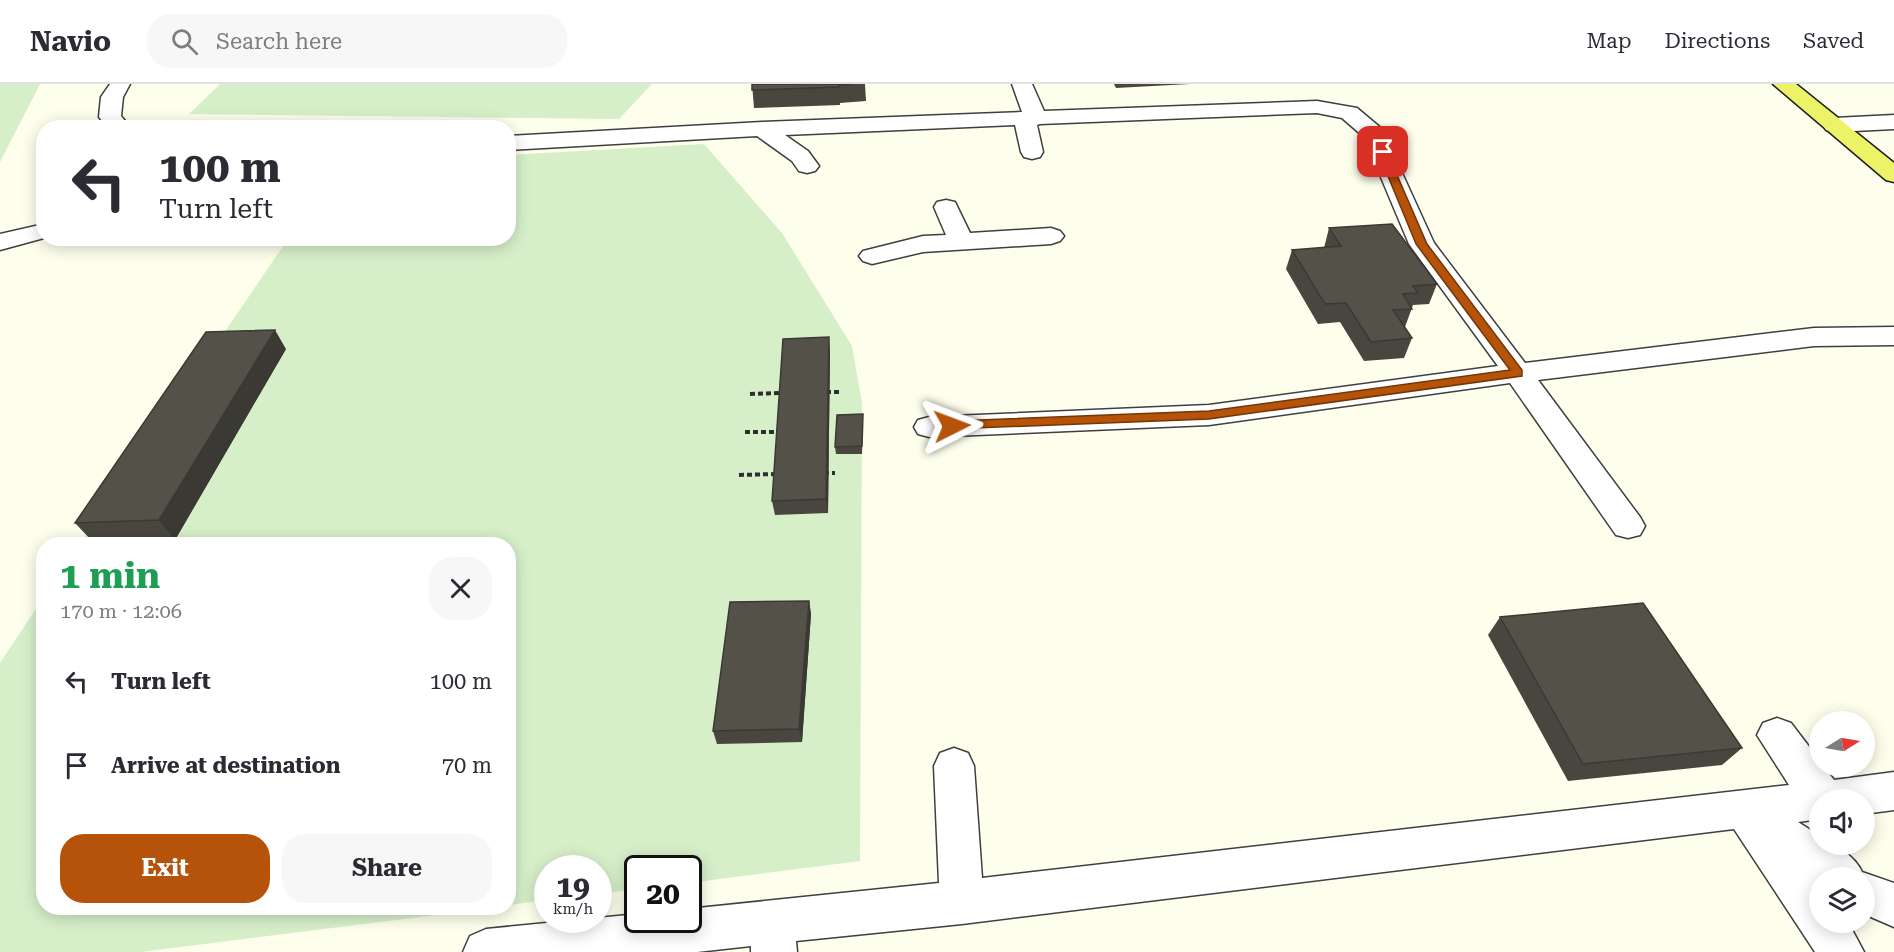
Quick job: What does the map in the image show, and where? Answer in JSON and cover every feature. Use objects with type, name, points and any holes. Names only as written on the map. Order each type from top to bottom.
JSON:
[{"type":"main road","points":[[1783,84],[1894,175]]},
{"type":"lane","points":[[113,120],[110,117],[112,97],[120,84]]},
{"type":"lane","points":[[1022,84],[1030,119],[1032,152]]},
{"type":"lane","points":[[516,142],[688,125],[762,129],[1317,107],[1339,110],[1357,118],[1374,134],[1422,244],[1628,526]]},
{"type":"lane","points":[[1834,125],[1894,122]]},
{"type":"lane","points":[[762,129],[800,156],[807,166]]},
{"type":"lane","points":[[946,207],[961,241]]},
{"type":"lane","points":[[0,242],[36,233]]},
{"type":"lane","points":[[872,256],[922,244],[1051,236]]},
{"type":"lane","points":[[929,427],[1209,415],[1518,373],[1814,337],[1894,336]]},
{"type":"lane","points":[[1777,735],[1815,789]]},
{"type":"lane","points":[[954,766],[962,902]]},
{"type":"lane","points":[[1875,793],[1894,791]]},
{"type":"lane","points":[[486,952],[774,937],[962,902],[1809,802]]},
{"type":"lane","points":[[1744,809],[1828,867]]},
{"type":"lane","points":[[1744,809],[1809,905]]},
{"type":"lane","points":[[1875,897],[1894,905]]},
{"type":"lane","points":[[1828,933],[1841,952]]},
{"type":"path","points":[[819,392],[840,392]]},
{"type":"path","points":[[750,394],[788,393]]},
{"type":"path","points":[[745,432],[784,432]]},
{"type":"path","points":[[813,473],[835,473]]},
{"type":"path","points":[[739,475],[780,474]]},
{"type":"green space","points":[[0,84],[40,84],[0,162]]},
{"type":"green space","points":[[220,84],[652,84],[619,119],[189,114]]},
{"type":"green space","points":[[704,144],[782,233],[852,346],[862,403],[860,861],[702,881],[702,855],[624,855],[624,891],[612,892],[612,855],[534,855],[534,902],[516,904],[516,537],[85,537],[283,246],[516,246],[516,155]]},
{"type":"green space","points":[[36,609],[36,915],[436,915],[141,952],[0,952],[0,663]]},
{"type":"building","points":[[752,84],[852,84],[839,85],[839,87],[752,90]]},
{"type":"building","points":[[1392,224],[1437,284],[1413,286],[1418,293],[1403,294],[1412,309],[1393,310],[1412,338],[1371,342],[1346,303],[1325,304],[1292,250],[1341,246],[1329,228]]},
{"type":"building","points":[[275,330],[159,520],[75,523],[206,332]]},
{"type":"building","points":[[829,337],[826,499],[772,501],[783,339]]},
{"type":"building","points":[[863,414],[862,446],[835,447],[837,415]]},
{"type":"building","points":[[809,601],[799,729],[713,731],[730,602]]},
{"type":"building","points":[[1643,603],[1742,748],[1583,764],[1500,617]]},
{"type":"route","points":[[952,426],[1209,415],[1518,373],[1422,244],[1383,152]]}]
